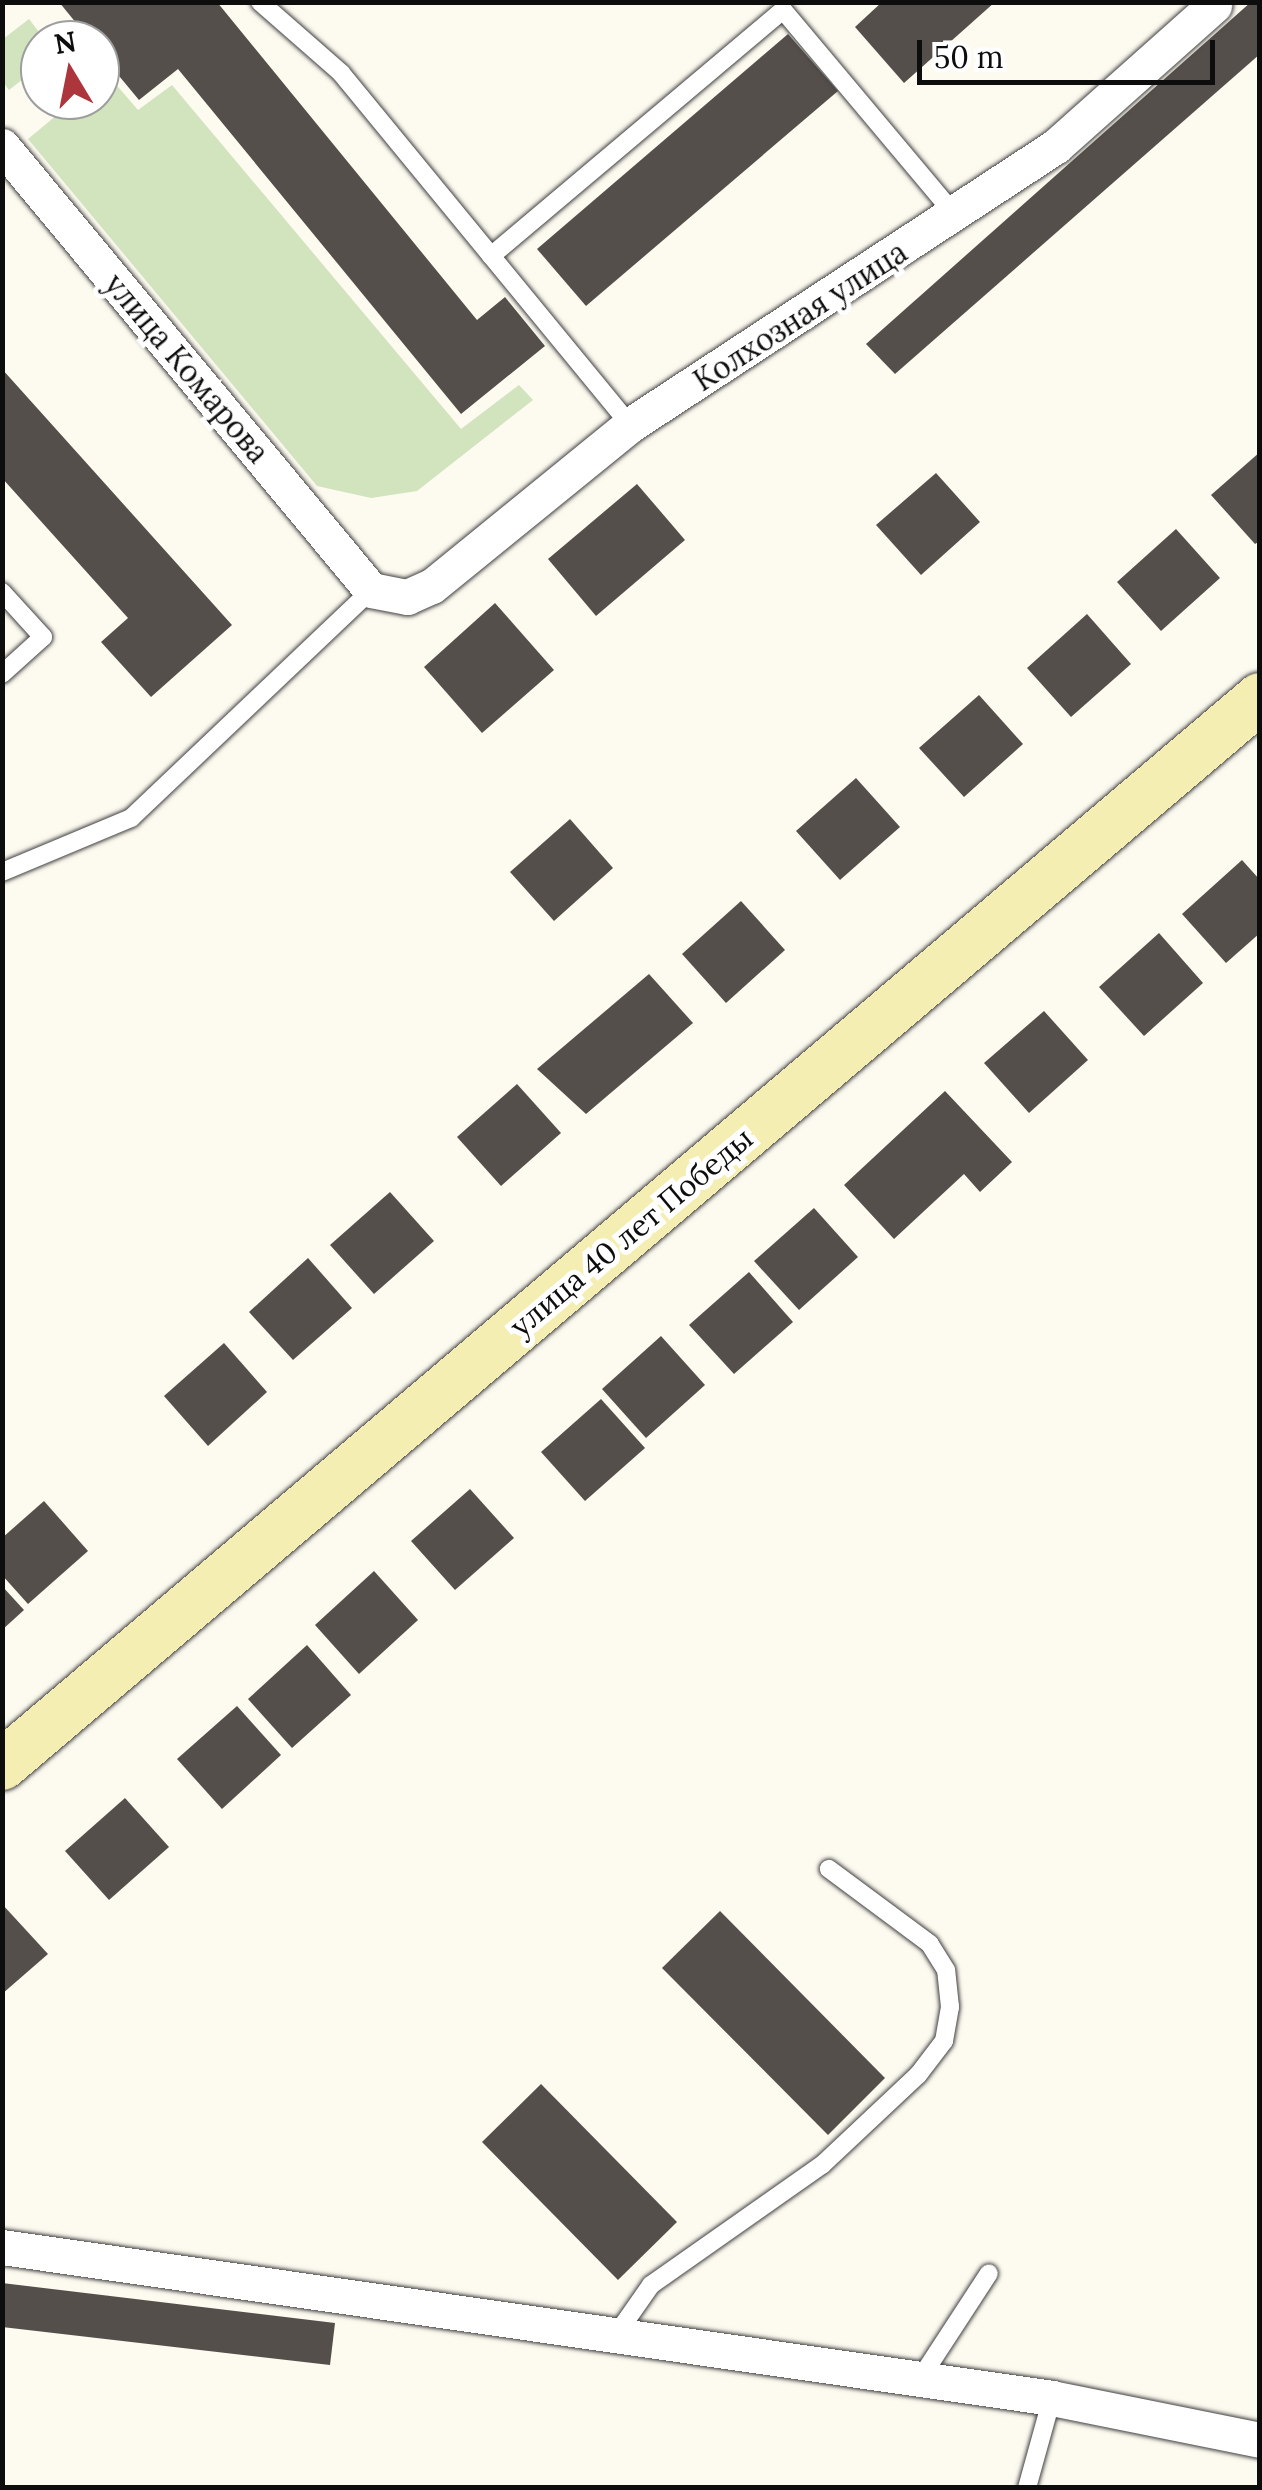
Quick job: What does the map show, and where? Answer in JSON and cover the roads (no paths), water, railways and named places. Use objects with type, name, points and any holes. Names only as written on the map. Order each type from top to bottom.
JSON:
[{"type":"street","name":"Колхозная улица","points":[[371,590],[408,597],[432,586],[630,426],[956,216],[1056,146],[1215,4]]},
{"type":"street","name":"улица Комарова","points":[[2,146],[371,590]]},
{"type":"street","name":"улица 40 лет Победы","points":[[2,1766],[1260,698]]},
{"type":"street","points":[[2,2247],[1052,2398],[1260,2440]]},
{"type":"lane","points":[[260,2],[341,73],[630,426]]},
{"type":"lane","points":[[490,256],[783,10],[956,216]]},
{"type":"lane","points":[[2,872],[130,818],[371,590]]},
{"type":"lane","points":[[2,592],[43,638],[2,674]]},
{"type":"lane","points":[[616,2335],[651,2285],[822,2165],[918,2075],[944,2040],[950,2007],[946,1970],[930,1944],[830,1869]]},
{"type":"lane","points":[[920,2378],[988,2273]]},
{"type":"lane","points":[[1027,2488],[1052,2398]]}]
